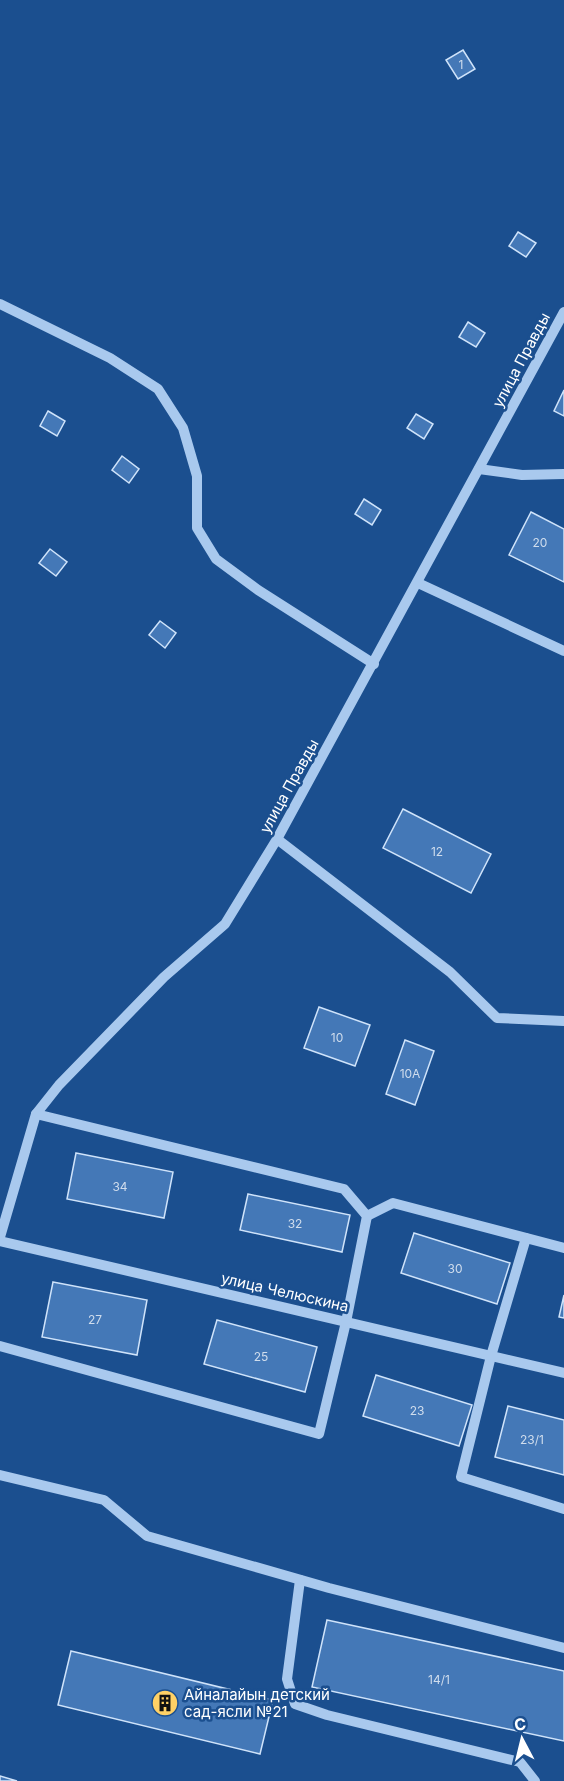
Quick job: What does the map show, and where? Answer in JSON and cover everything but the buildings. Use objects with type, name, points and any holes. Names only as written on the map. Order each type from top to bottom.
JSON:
[{"type":"street","points":[[0,304],[110,358],[158,389],[183,428],[197,476],[197,528],[216,559],[258,590],[374,664]]},
{"type":"street","name":"улица Правды","points":[[0,1239],[36,1114],[59,1085],[164,977],[225,924],[277,839],[374,664],[564,312]]},
{"type":"street","points":[[479,469],[522,475],[564,474]]},
{"type":"street","points":[[418,583],[564,651]]},
{"type":"street","points":[[277,839],[450,972],[497,1018],[564,1021]]},
{"type":"street","points":[[36,1114],[344,1189],[367,1216]]},
{"type":"street","points":[[367,1216],[393,1203],[564,1248]]},
{"type":"street","points":[[0,1346],[319,1434],[346,1322],[367,1216]]},
{"type":"street","points":[[526,1238],[491,1356],[461,1477],[564,1509]]},
{"type":"street","name":"улица Челюскина","points":[[0,1239],[564,1373]]},
{"type":"street","points":[[0,1475],[104,1500],[147,1536],[300,1580],[564,1648]]},
{"type":"street","points":[[300,1580],[287,1679],[295,1704],[520,1762],[535,1781]]},
{"type":"place","name":"Айналайын детский сад-ясли №21","points":[[165,1703]]}]
